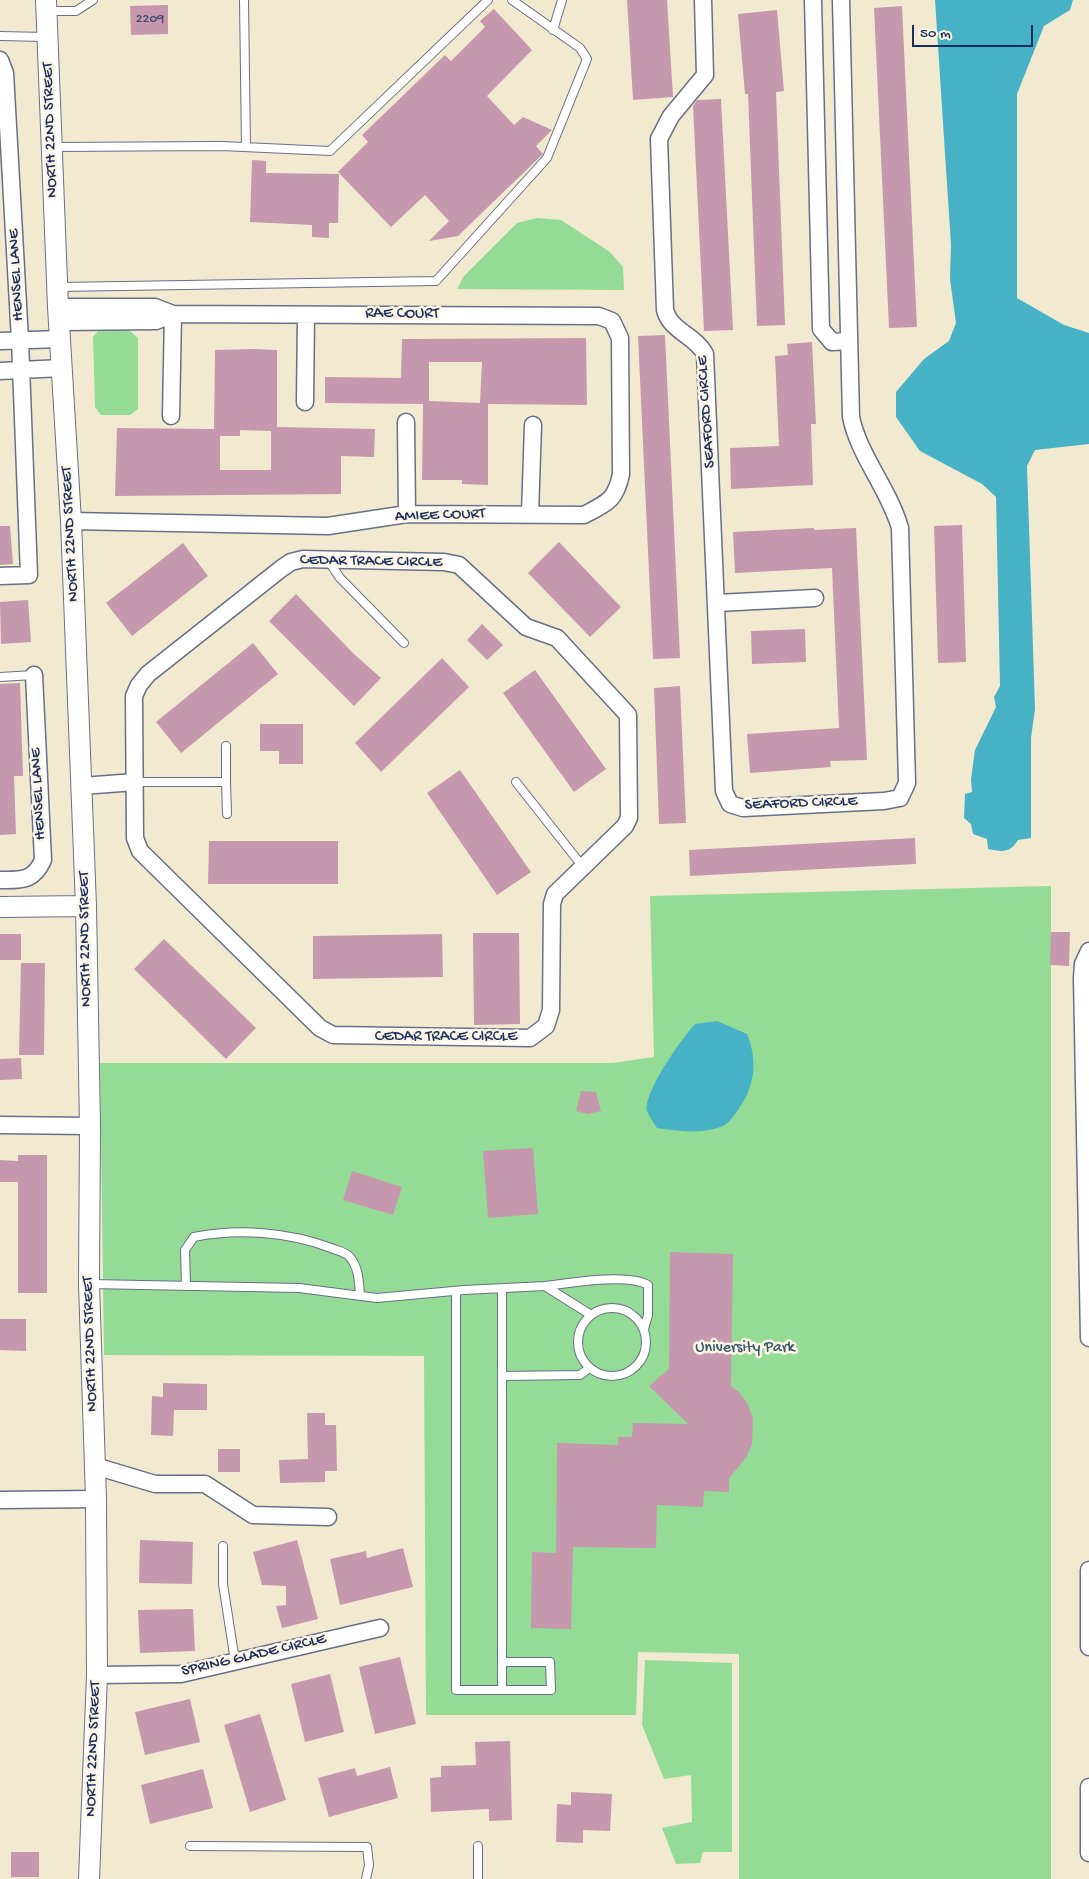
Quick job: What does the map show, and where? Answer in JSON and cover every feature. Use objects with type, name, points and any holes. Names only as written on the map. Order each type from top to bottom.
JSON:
[{"type":"street","name":"SEAFORD CIRCLE","points":[[703,0],[705,75],[671,116],[659,139],[665,310],[667,319],[673,326],[701,346],[706,362],[724,791],[730,804],[743,808],[884,801],[900,798],[907,783],[900,528],[894,509],[853,427],[849,341],[841,0]]},
{"type":"street","points":[[813,0],[821,329],[832,342],[849,341]]},
{"type":"street","name":"NORTH 22ND STREET","points":[[46,5],[57,287],[71,521],[86,906],[90,1126],[89,1284],[96,1466],[97,1675],[89,1879]]},
{"type":"street","name":"HENSEL LANE","points":[[0,60],[5,73],[22,370],[29,575],[0,576]]},
{"type":"street","name":"RAE COURT","points":[[20,340],[59,323],[155,307],[173,314],[599,316],[612,321],[620,338]]},
{"type":"street","points":[[171,416],[173,314]]},
{"type":"street","points":[[305,402],[306,315]]},
{"type":"street","name":"AMIEE COURT","points":[[71,521],[328,526],[407,514],[584,515],[604,505],[618,492],[621,474],[620,338]]},
{"type":"street","name":"HENSEL LANE","points":[[0,341],[20,340]]},
{"type":"street","points":[[0,371],[62,368]]},
{"type":"street","points":[[406,422],[407,514]]},
{"type":"street","points":[[530,514],[532,425]]},
{"type":"street","name":"CEDAR TRACE CIRCLE","points":[[302,559],[328,560],[444,562],[459,564],[526,627],[557,638],[621,705],[628,715],[629,818],[625,826],[556,894],[552,904],[551,1010],[546,1026],[530,1038],[345,1037],[333,1035],[320,1028],[144,856],[135,838],[134,696],[139,685],[148,674],[291,562],[302,559]]},
{"type":"street","points":[[717,603],[815,598]]},
{"type":"street","name":"HENSEL LANE","points":[[0,880],[25,880],[37,872],[43,860],[34,676]]},
{"type":"street","points":[[82,786],[135,782]]},
{"type":"street","points":[[0,906],[86,906]]},
{"type":"street","points":[[1089,951],[1083,964],[1082,978],[1089,1338]]},
{"type":"street","points":[[0,1125],[90,1126]]},
{"type":"street","points":[[96,1466],[155,1484],[205,1484],[253,1515],[328,1517]]},
{"type":"street","points":[[0,1500],[96,1499]]},
{"type":"street","points":[[1089,1570],[1089,1647]]},
{"type":"street","name":"SPRING GLADE CIRCLE","points":[[97,1675],[181,1674],[380,1628]]},
{"type":"street","points":[[1089,1787],[1089,1853]]},
{"type":"lane","points":[[46,5],[76,11],[93,0]]},
{"type":"lane","points":[[244,0],[246,146]]},
{"type":"lane","points":[[51,147],[246,146],[330,151],[488,0]]},
{"type":"lane","points":[[57,287],[436,282],[547,158],[587,59],[580,48],[512,0]]},
{"type":"lane","points":[[553,30],[562,0]]},
{"type":"lane","points":[[0,36],[47,38]]},
{"type":"lane","points":[[328,560],[340,578],[404,643]]},
{"type":"lane","points":[[0,677],[34,676]]},
{"type":"lane","points":[[226,746],[227,814]]},
{"type":"lane","points":[[135,782],[226,782]]},
{"type":"lane","points":[[516,782],[583,867]]},
{"type":"lane","points":[[186,1286],[185,1250],[194,1237],[217,1232],[268,1234],[313,1241],[348,1255],[357,1269],[360,1296]]},
{"type":"lane","points":[[89,1284],[299,1288],[377,1298],[546,1286],[589,1280],[639,1280],[648,1284],[648,1315],[644,1329]]},
{"type":"lane","points":[[546,1286],[591,1315]]},
{"type":"lane","points":[[502,1289],[502,1690]]},
{"type":"lane","points":[[456,1291],[456,1690],[551,1690],[550,1662],[502,1662]]},
{"type":"lane","points":[[610,1308],[621,1309],[634,1317],[644,1329],[647,1340],[646,1352],[632,1370],[622,1376],[610,1377],[599,1374],[589,1368],[582,1360],[578,1341],[579,1331],[591,1315],[610,1308]]},
{"type":"lane","points":[[502,1376],[580,1375],[589,1368]]},
{"type":"lane","points":[[223,1546],[223,1584],[236,1661]]},
{"type":"lane","points":[[190,1846],[367,1847],[369,1865],[366,1879]]},
{"type":"lane","points":[[478,1846],[478,1879]]},
{"type":"green space","points":[[537,218],[561,220],[610,252],[623,267],[624,290],[457,289],[464,276],[517,223]]},
{"type":"green space","points":[[129,330],[138,338],[138,409],[130,415],[101,415],[95,407],[93,337],[98,331]]},
{"type":"green space","name":"University Park","points":[[1051,886],[1051,1879],[739,1879],[739,1654],[638,1652],[636,1715],[426,1715],[424,1356],[104,1355],[100,1063],[613,1063],[654,1057],[650,896]]},
{"type":"green space","points":[[645,1660],[732,1663],[732,1852],[703,1852],[700,1863],[676,1864],[662,1828],[692,1822],[691,1775],[664,1779],[642,1725]]},
{"type":"water","points":[[935,0],[1073,0],[1070,10],[1044,26],[1017,94],[1017,298],[1064,325],[1089,333],[1089,444],[1035,450],[1027,466],[1035,709],[1031,738],[1031,838],[1018,840],[1012,847],[1002,851],[988,849],[987,839],[973,834],[971,824],[964,818],[965,794],[972,792],[971,779],[975,750],[996,707],[994,697],[1000,686],[996,497],[982,484],[920,451],[896,417],[896,392],[924,359],[949,341],[956,323],[950,279],[951,245]]},
{"type":"water","points":[[717,1021],[747,1034],[753,1054],[753,1073],[744,1101],[729,1122],[717,1128],[691,1131],[657,1128],[647,1111],[647,1103],[657,1079],[681,1041],[695,1024]]},
{"type":"building","points":[[627,0],[667,0],[673,97],[633,100]]},
{"type":"building","points":[[168,5],[168,34],[131,35],[130,6]]},
{"type":"building","points":[[902,6],[917,327],[889,328],[874,8]]},
{"type":"building","points":[[494,9],[532,50],[487,96],[514,125],[523,117],[552,130],[536,146],[543,154],[458,236],[429,241],[449,221],[425,195],[391,227],[338,172],[368,142],[362,135],[445,55],[451,61],[485,27],[480,21]]},
{"type":"building","points":[[777,10],[784,91],[776,92],[785,325],[757,326],[748,94],[745,94],[738,14]]},
{"type":"building","points":[[721,99],[733,330],[704,331],[693,106],[697,100]]},
{"type":"building","points":[[252,160],[266,161],[266,173],[339,174],[338,223],[329,223],[329,238],[312,237],[312,225],[250,222]]},
{"type":"building","points":[[665,335],[680,658],[653,659],[638,336]]},
{"type":"building","points":[[586,338],[587,405],[488,404],[488,485],[462,484],[462,480],[422,480],[423,404],[325,403],[325,377],[401,378],[402,339]],"holes":[[[429,362],[482,362],[480,403],[429,401]]]},
{"type":"building","points":[[812,342],[816,424],[811,424],[813,485],[731,489],[730,448],[779,446],[775,356],[788,355],[787,344]]},
{"type":"building","points":[[215,350],[277,350],[277,427],[375,429],[374,457],[341,456],[341,494],[115,496],[117,428],[214,429]],"holes":[[[240,430],[271,431],[271,470],[220,470],[220,436],[240,436]]]},
{"type":"building","points":[[962,525],[966,662],[938,663],[934,526]]},
{"type":"building","points":[[0,526],[10,526],[13,564],[0,565]]},
{"type":"building","points":[[814,528],[814,530],[856,528],[867,760],[830,761],[831,767],[750,773],[747,734],[839,728],[832,568],[735,573],[733,532]]},
{"type":"building","points":[[559,542],[621,607],[590,637],[528,573]]},
{"type":"building","points":[[183,543],[208,576],[132,636],[106,603]]},
{"type":"building","points":[[296,594],[354,654],[381,678],[354,706],[269,621]]},
{"type":"building","points":[[28,600],[31,642],[1,644],[0,602]]},
{"type":"building","points":[[482,624],[503,645],[487,660],[467,640]]},
{"type":"building","points":[[805,629],[806,662],[752,664],[751,631]]},
{"type":"building","points":[[253,643],[278,674],[181,753],[156,722]]},
{"type":"building","points":[[442,658],[469,687],[381,772],[355,743]]},
{"type":"building","points":[[535,670],[606,769],[574,792],[503,693]]},
{"type":"building","points":[[20,683],[23,776],[14,776],[16,834],[0,835],[0,684]]},
{"type":"building","points":[[680,686],[686,823],[659,824],[654,688]]},
{"type":"building","points":[[260,724],[303,724],[303,764],[279,764],[279,751],[260,751]]},
{"type":"building","points":[[460,770],[531,872],[497,895],[427,793]]},
{"type":"building","points":[[915,838],[916,864],[690,876],[689,850]]},
{"type":"building","points":[[209,841],[338,841],[338,884],[208,884]]},
{"type":"building","points":[[1051,932],[1070,932],[1069,966],[1050,965]]},
{"type":"building","points":[[473,933],[519,933],[520,1024],[474,1025]]},
{"type":"building","points":[[0,934],[21,934],[21,960],[0,960]]},
{"type":"building","points":[[442,934],[443,977],[313,979],[313,936]]},
{"type":"building","points":[[164,939],[256,1028],[226,1059],[134,969]]},
{"type":"building","points":[[21,963],[45,963],[44,1055],[19,1055]]},
{"type":"building","points":[[21,1058],[22,1079],[0,1080],[0,1059]]},
{"type":"building","points":[[581,1091],[596,1092],[601,1111],[588,1114],[576,1111]]},
{"type":"building","points":[[533,1148],[538,1214],[488,1218],[483,1151]]},
{"type":"building","points":[[18,1155],[47,1155],[47,1293],[18,1293],[18,1182],[0,1182],[0,1160],[18,1161]]},
{"type":"building","points":[[352,1171],[402,1187],[393,1215],[343,1200]]},
{"type":"building","points":[[670,1252],[733,1254],[731,1386],[739,1392],[747,1403],[753,1418],[752,1444],[746,1458],[729,1478],[729,1492],[704,1491],[703,1507],[657,1505],[656,1548],[573,1547],[571,1629],[531,1628],[532,1552],[556,1553],[557,1443],[618,1445],[618,1437],[632,1437],[633,1423],[688,1424],[649,1386],[669,1369]]},
{"type":"building","points":[[0,1319],[26,1319],[26,1351],[0,1350]]},
{"type":"building","points":[[163,1383],[207,1384],[207,1410],[174,1410],[173,1436],[151,1435],[152,1396],[163,1397]]},
{"type":"building","points":[[307,1413],[325,1413],[325,1425],[336,1425],[337,1471],[325,1471],[325,1482],[280,1483],[279,1460],[308,1459]]},
{"type":"building","points":[[218,1449],[240,1449],[240,1472],[218,1472]]},
{"type":"building","points":[[140,1540],[193,1542],[192,1584],[139,1583]]},
{"type":"building","points":[[297,1540],[318,1619],[282,1628],[276,1606],[286,1605],[286,1586],[262,1585],[253,1552]]},
{"type":"building","points":[[403,1548],[413,1587],[340,1605],[330,1559],[366,1551],[367,1558]]},
{"type":"building","points":[[193,1609],[195,1651],[140,1653],[138,1610]]},
{"type":"building","points":[[400,1657],[416,1724],[375,1734],[359,1667]]},
{"type":"building","points":[[330,1674],[344,1732],[305,1742],[291,1684]]},
{"type":"building","points":[[190,1699],[200,1742],[145,1755],[135,1712]]},
{"type":"building","points":[[260,1714],[286,1800],[250,1812],[224,1725]]},
{"type":"building","points":[[510,1741],[512,1820],[489,1821],[489,1809],[431,1812],[430,1778],[441,1777],[441,1766],[476,1765],[475,1742]]},
{"type":"building","points":[[390,1767],[398,1798],[329,1817],[318,1778],[355,1768],[357,1776]]},
{"type":"building","points":[[203,1769],[213,1808],[150,1824],[141,1785]]},
{"type":"building","points":[[571,1792],[612,1794],[610,1831],[583,1830],[583,1843],[556,1842],[557,1804],[571,1805]]},
{"type":"building","points":[[11,1852],[39,1852],[39,1877],[11,1877]]}]
